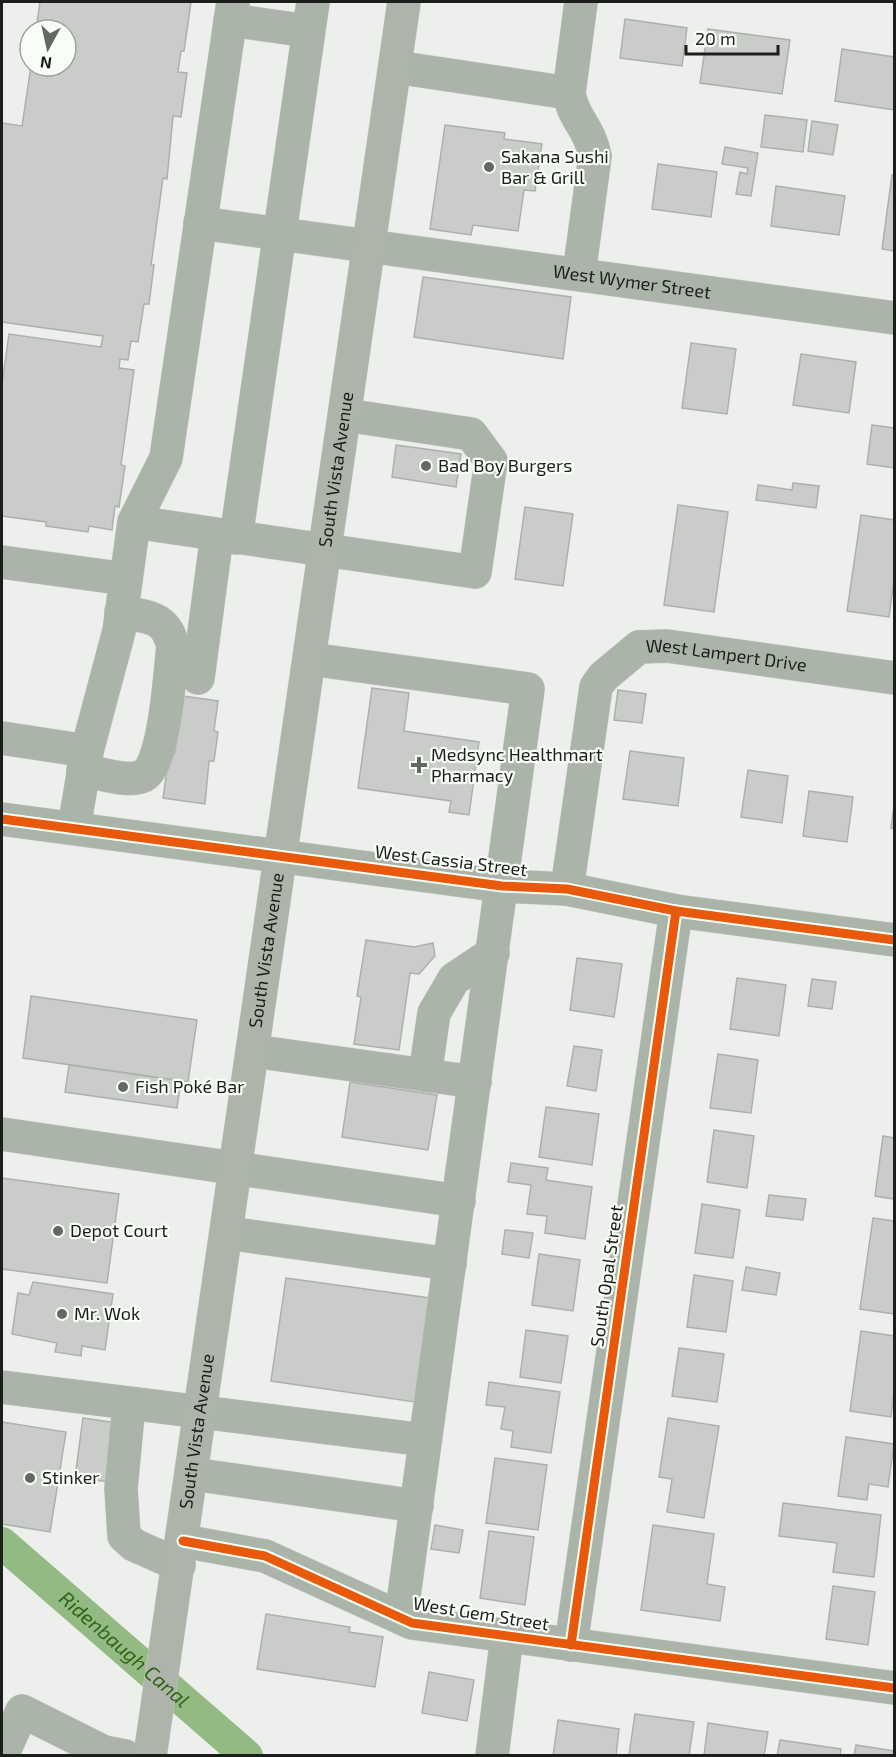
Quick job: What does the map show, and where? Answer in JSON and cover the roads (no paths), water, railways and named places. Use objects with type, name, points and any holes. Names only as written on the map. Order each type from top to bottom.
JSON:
[{"type":"main road","name":"South Vista Avenue","points":[[153,1740],[404,2]]},
{"type":"street","points":[[579,273],[595,156],[592,138],[571,107],[569,93],[581,2]]},
{"type":"street","points":[[74,828],[85,760],[121,612],[134,522],[166,458],[231,11],[310,16],[280,234],[198,678]]},
{"type":"street","points":[[395,67],[569,93]]},
{"type":"street","name":"West Wymer Street","points":[[200,223],[579,273],[894,318]]},
{"type":"street","points":[[134,522],[475,572],[491,461],[471,434],[345,415]]},
{"type":"street","points":[[2,562],[126,579]]},
{"type":"street","points":[[2,738],[85,760],[127,777],[143,776],[152,769],[159,751],[173,646],[170,630],[159,621],[121,612]]},
{"type":"street","name":"West Lampert Drive","points":[[567,889],[596,687],[603,677],[639,647],[668,646],[894,678]]},
{"type":"street","points":[[310,659],[528,689],[401,1618]]},
{"type":"street","name":"West Cassia Street","points":[[2,819],[281,854],[502,886],[567,889],[676,911],[894,940]]},
{"type":"street","name":"South Opal Street","points":[[571,1645],[676,911]]},
{"type":"street","points":[[425,1075],[434,1013],[454,979],[493,953]]},
{"type":"street","points":[[253,1052],[475,1082]]},
{"type":"street","points":[[2,1134],[459,1201]]},
{"type":"street","points":[[227,1233],[450,1264]]},
{"type":"street","points":[[2,1387],[129,1404],[201,1410],[425,1440]]},
{"type":"street","name":"West Gem Street","points":[[129,1404],[121,1488],[124,1536],[134,1545],[181,1553],[266,1556],[412,1623],[894,1688]]},
{"type":"street","points":[[192,1474],[417,1506]]},
{"type":"street","points":[[492,1755],[507,1636]]},
{"type":"street","points":[[2,1755],[22,1712],[104,1752],[125,1755]]},
{"type":"waterway","name":"Ridenbaugh Canal","points":[[2,1543],[247,1756]]},
{"type":"place","name":"Sakana Sushi Bar & Grill","points":[[489,167]]},
{"type":"place","name":"Bad Boy Burgers","points":[[426,466]]},
{"type":"place","name":"Medsync Healthmart Pharmacy","points":[[419,765]]},
{"type":"place","name":"Fish Poké Bar","points":[[123,1087]]},
{"type":"place","name":"Depot Court","points":[[58,1231]]},
{"type":"place","name":"Mr. Wok","points":[[62,1314]]},
{"type":"place","name":"Stinker","points":[[30,1478]]}]
